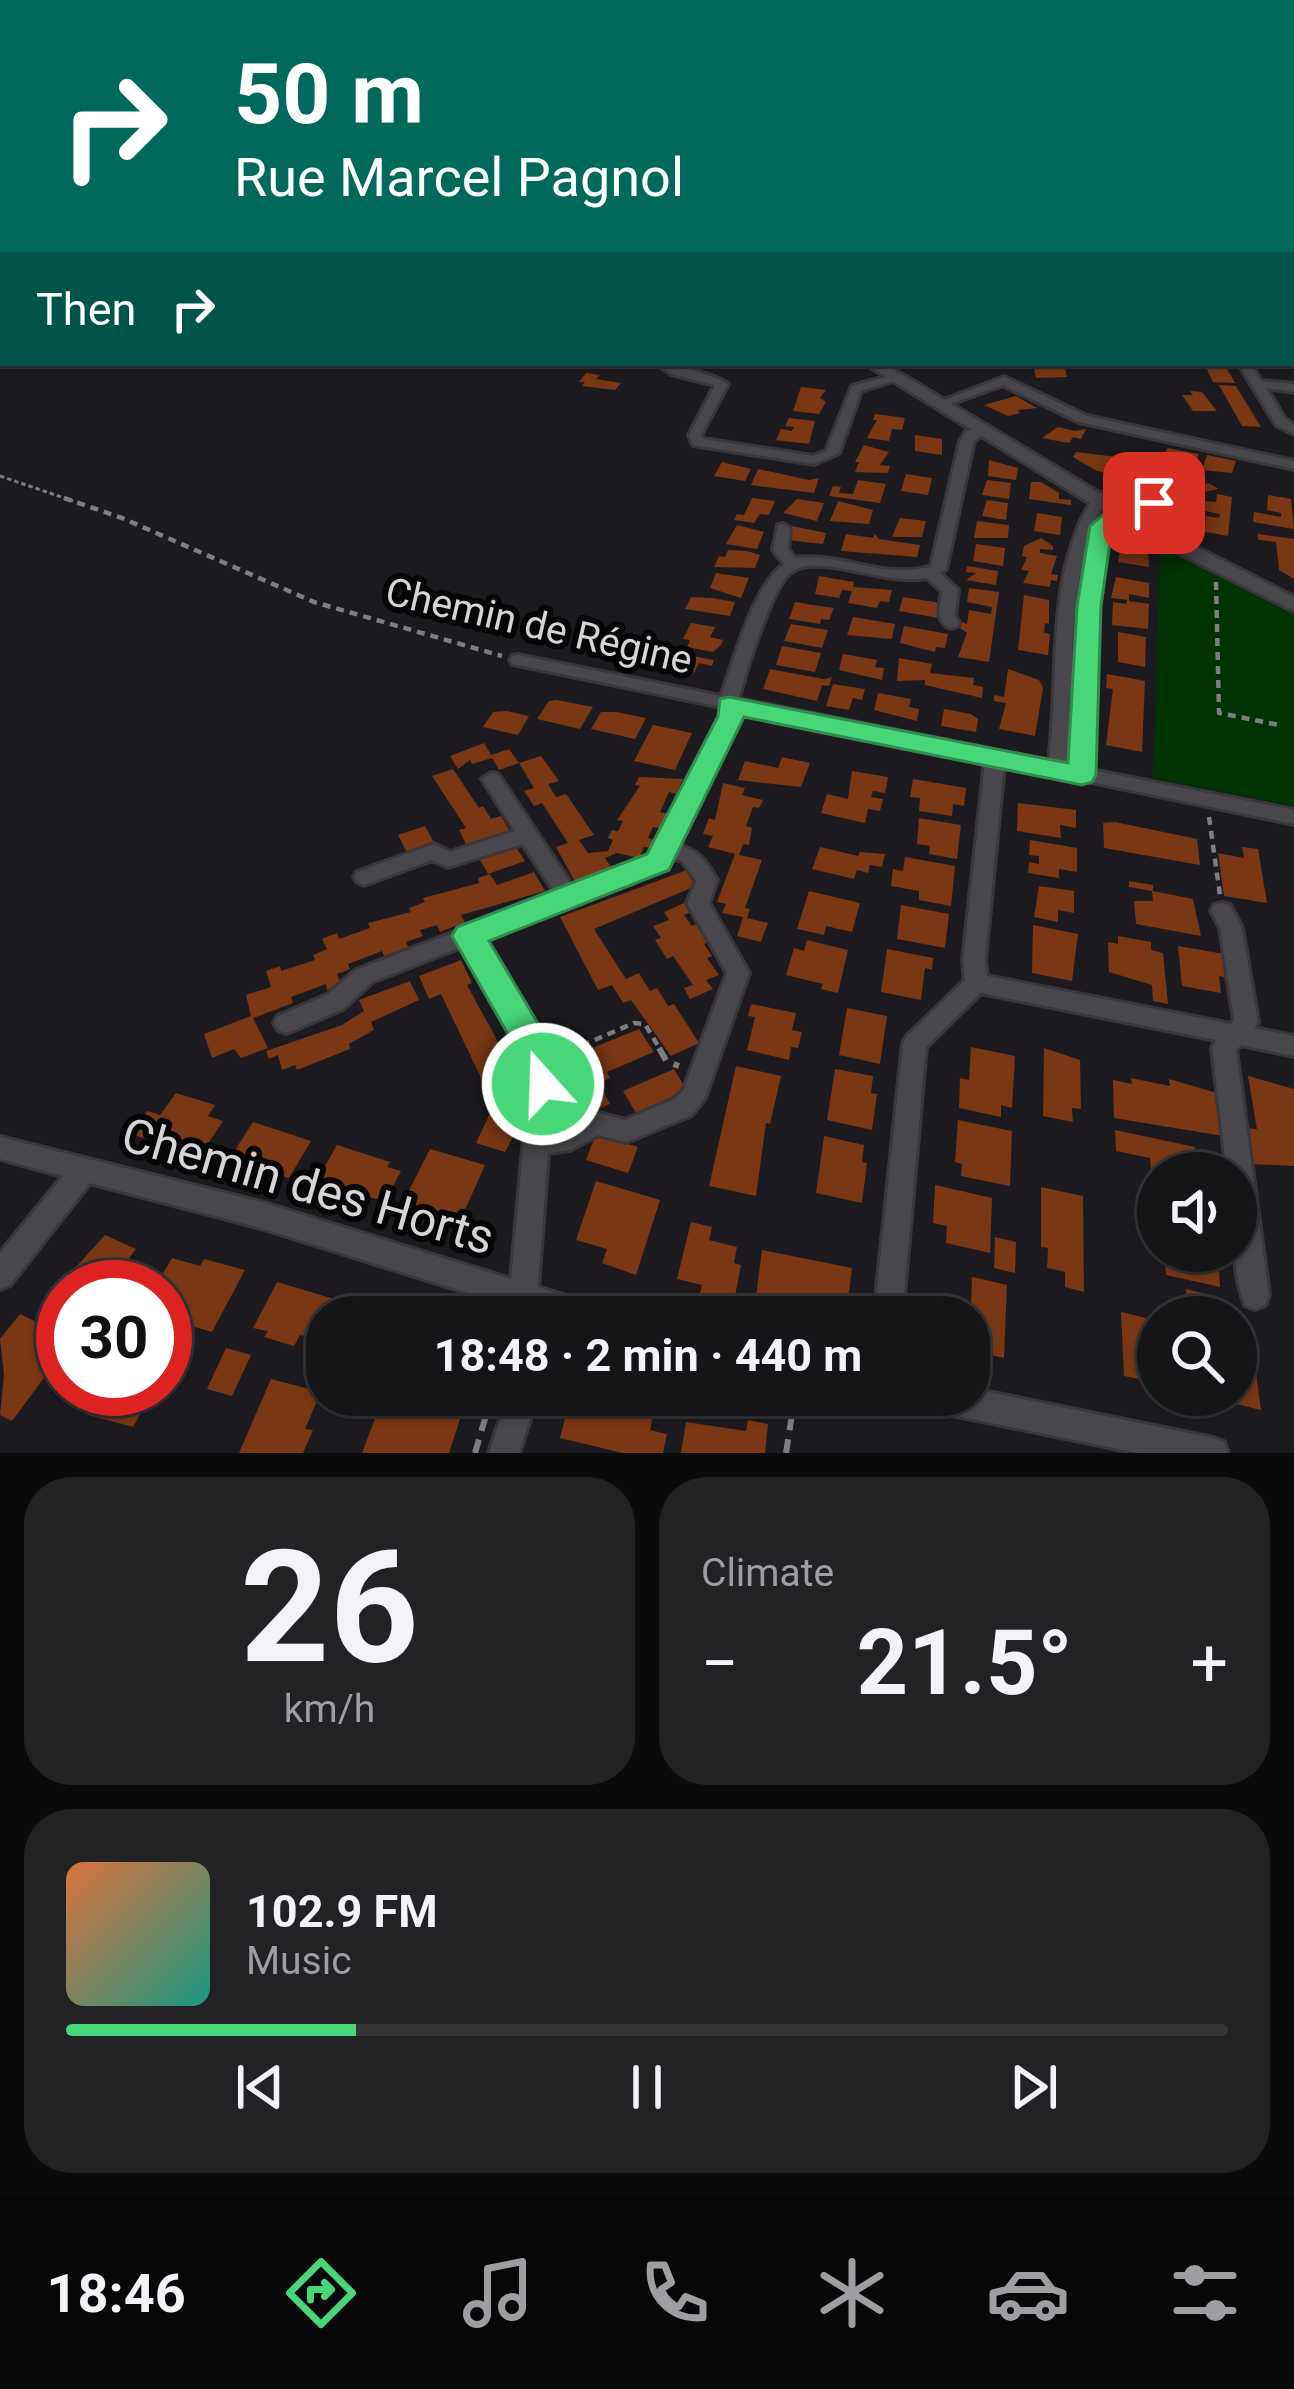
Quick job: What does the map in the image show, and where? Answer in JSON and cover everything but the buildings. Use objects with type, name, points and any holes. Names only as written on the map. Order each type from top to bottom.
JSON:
[{"type":"street","points":[[665,366],[670,371],[712,377],[722,384],[695,435],[698,442],[814,460],[832,453],[856,389],[897,372],[1102,498],[1294,605]]},
{"type":"street","points":[[1004,366],[1004,381]]},
{"type":"street","points":[[1246,366],[1280,422],[1294,430]]},
{"type":"street","points":[[944,402],[1004,381],[1084,419],[1294,466]]},
{"type":"street","points":[[1258,385],[1294,388]]},
{"type":"street","points":[[286,1023],[335,1002],[364,976],[651,867],[666,850],[731,716],[729,705],[780,574],[793,563],[812,560],[907,576],[931,573],[942,563],[967,441],[971,434],[988,428]]},
{"type":"street","points":[[1057,770],[1066,689],[1066,613],[1082,523],[1102,498],[1123,490],[1154,503],[1153,511],[1113,517],[1101,526],[1089,606],[1082,775]]},
{"type":"street","points":[[783,528],[780,550],[793,563]]},
{"type":"street","points":[[931,573],[950,590],[946,615],[951,623]]},
{"type":"street","name":"Chemin de Régine","points":[[518,659],[1294,817]]},
{"type":"street","points":[[977,982],[974,960],[995,758]]},
{"type":"street","points":[[491,779],[569,898]]},
{"type":"street","points":[[364,877],[434,851],[448,860],[527,835]]},
{"type":"street","points":[[539,1142],[569,1139],[595,1123],[636,1129],[693,1098],[738,973],[698,903],[707,880],[689,855],[666,850]]},
{"type":"street","points":[[1222,911],[1231,928],[1246,1022],[1224,1048],[1255,1295]]},
{"type":"street","points":[[469,936],[543,1062],[539,1296]]},
{"type":"street","points":[[977,982],[1294,1046]]},
{"type":"street","points":[[890,1296],[916,1043],[977,982]]},
{"type":"street","name":"Chemin des Horts","points":[[0,1148],[280,1220],[509,1296]]},
{"type":"street","points":[[0,1275],[86,1169]]},
{"type":"street","points":[[990,1408],[1213,1453]]},
{"type":"street","points":[[504,1453],[516,1416]]},
{"type":"path","name":"Chemin de Régine","points":[[0,476],[122,518],[314,602],[518,659]]},
{"type":"path","points":[[1219,564],[1219,713],[1279,725]]},
{"type":"path","points":[[1206,800],[1222,911]]},
{"type":"path","points":[[543,1062],[634,1023],[645,1024],[667,1063],[702,1072]]},
{"type":"path","points":[[475,1453],[486,1416]]},
{"type":"path","points":[[786,1453],[792,1416]]},
{"type":"green space","points":[[1160,545],[1294,613],[1294,806],[1153,778]]},
{"type":"route","points":[[543,1084],[543,1062],[469,936],[658,862],[731,716],[729,705],[1082,775],[1089,606],[1101,526],[1113,517],[1153,511],[1154,503]]}]
